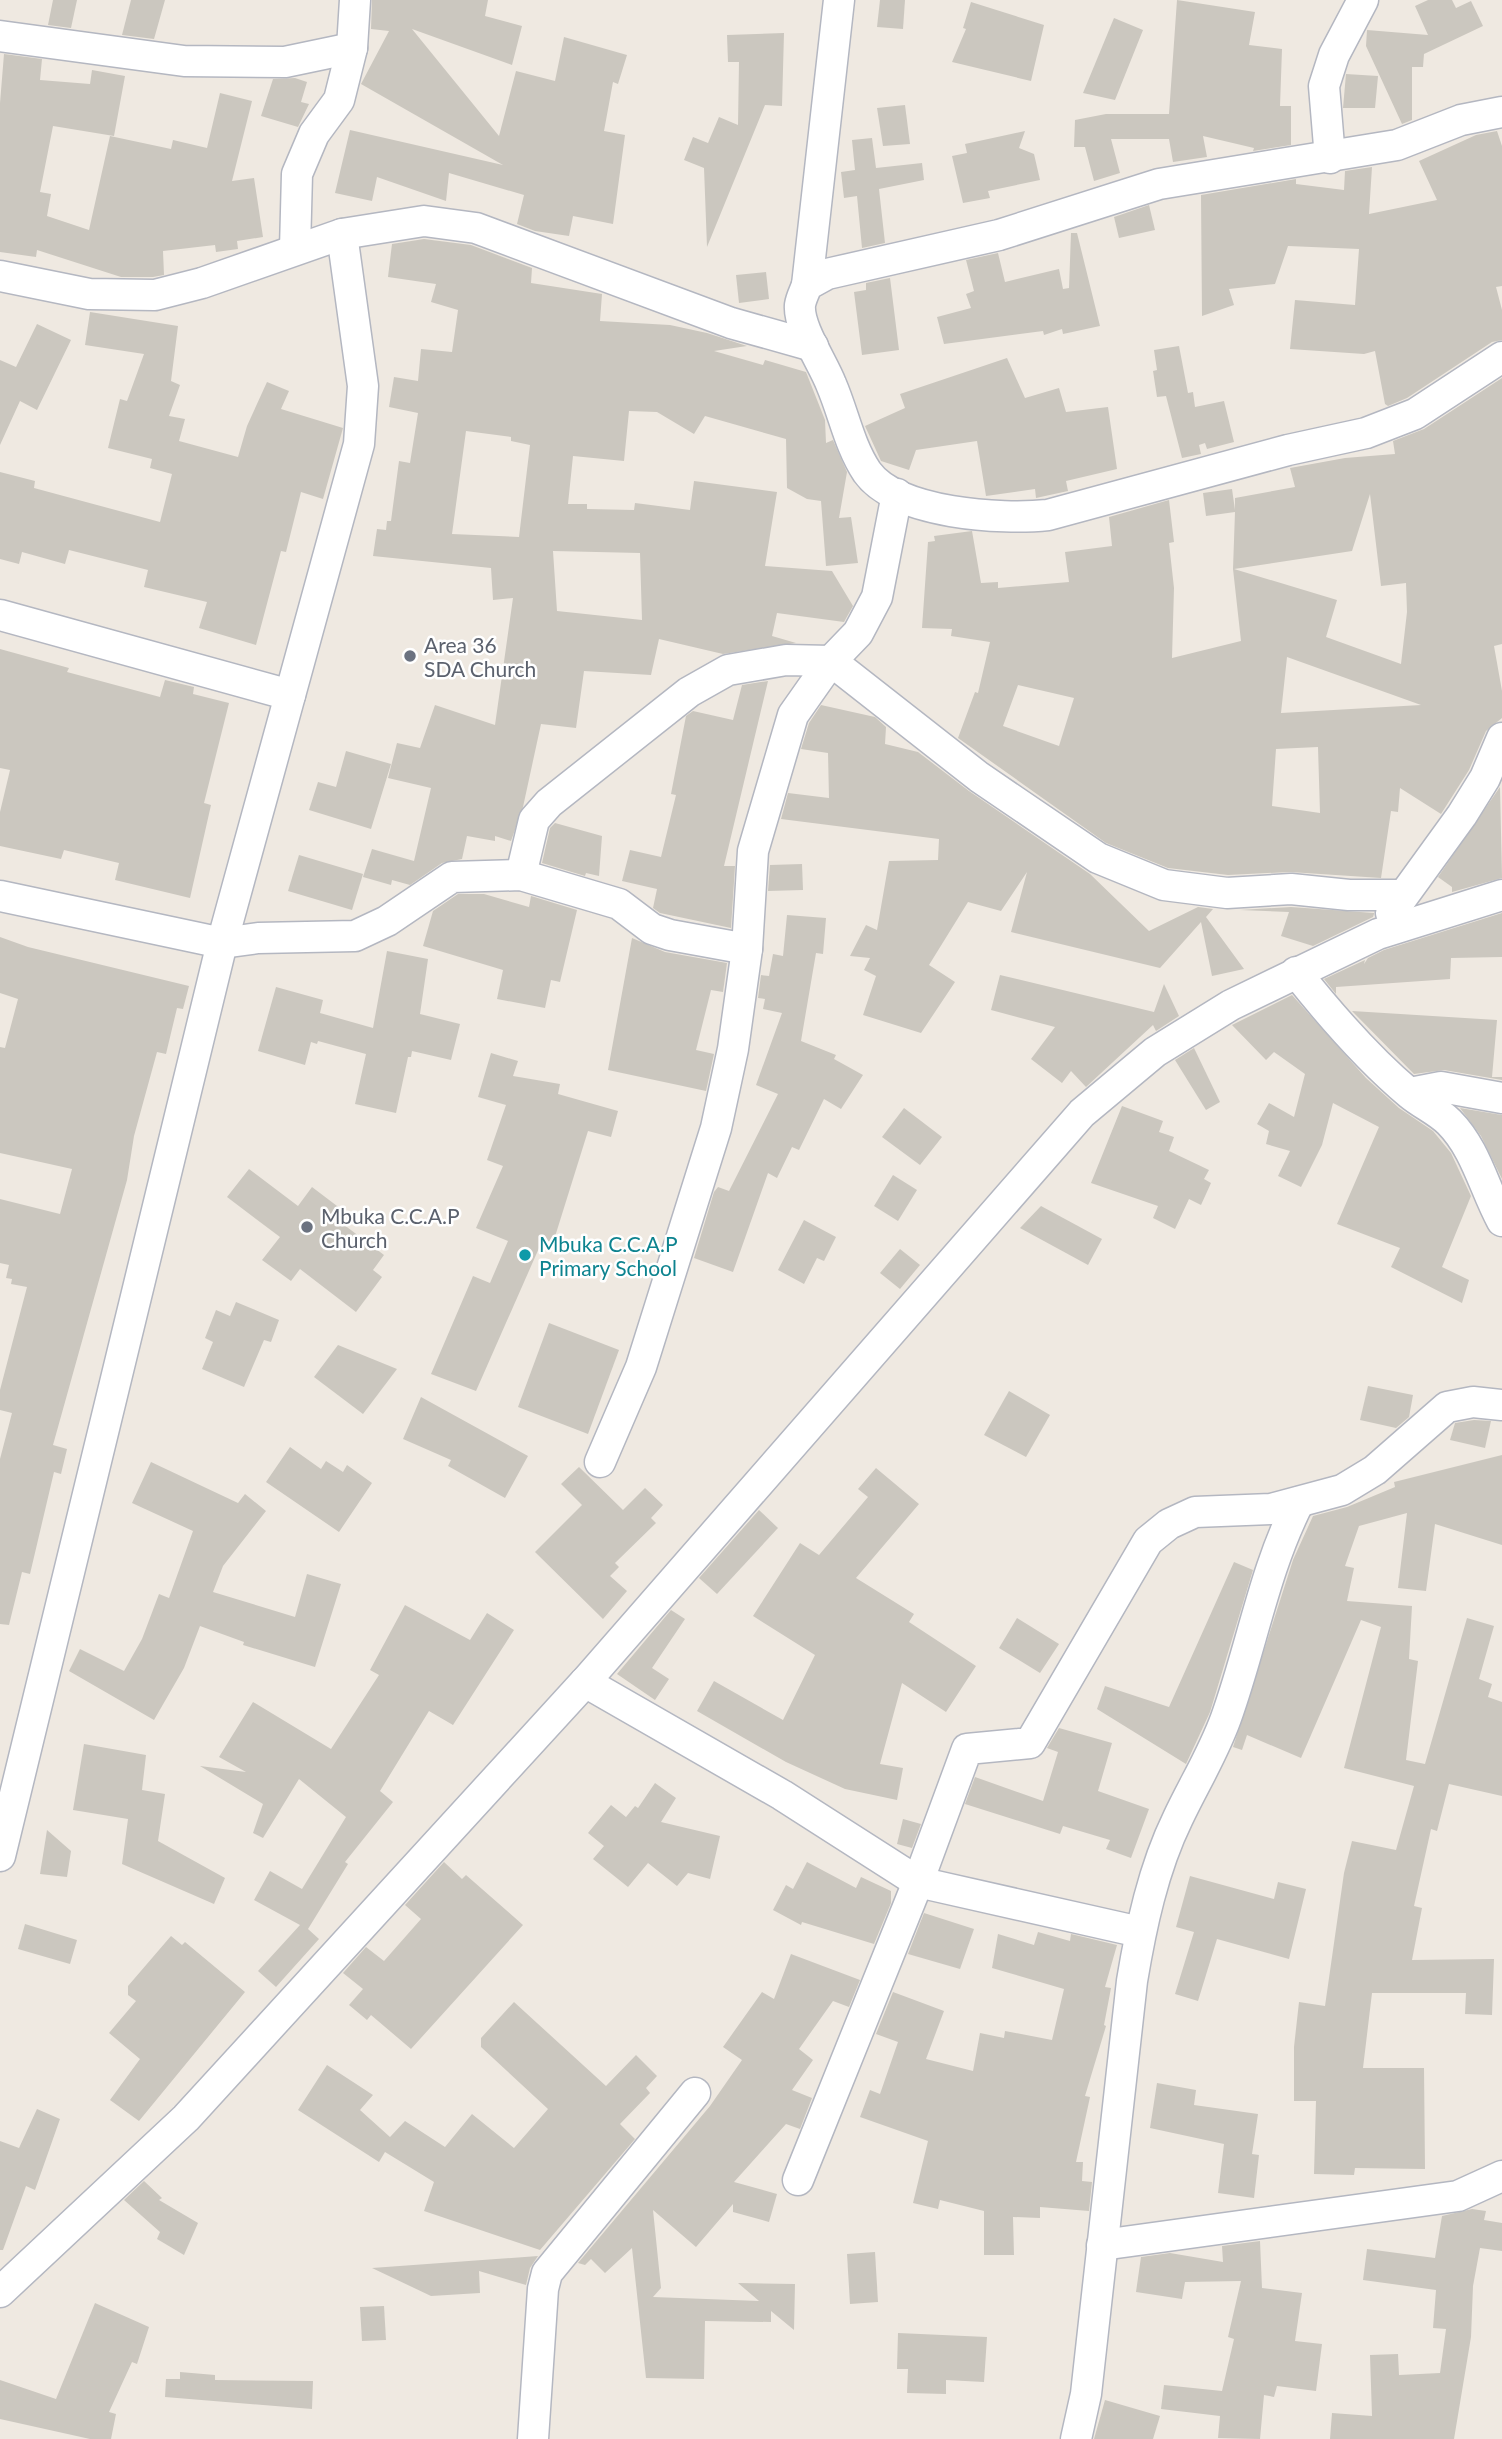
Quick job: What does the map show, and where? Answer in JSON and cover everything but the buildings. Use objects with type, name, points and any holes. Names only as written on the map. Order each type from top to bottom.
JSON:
[{"type":"street","points":[[295,249],[297,174],[314,134],[340,100],[352,48],[355,0]]},
{"type":"street","points":[[839,0],[807,285],[800,306],[813,346],[831,383],[853,448],[869,475],[897,494],[930,505],[978,515],[1018,518],[1048,515],[1288,450],[1366,433],[1415,414],[1502,357]]},
{"type":"street","points":[[1330,158],[1324,86],[1335,55],[1363,0]]},
{"type":"street","points":[[0,36],[184,61],[285,62],[352,48]]},
{"type":"street","points":[[807,285],[827,274],[999,235],[1159,184],[1397,145],[1461,120],[1502,112]]},
{"type":"street","points":[[0,276],[89,294],[155,295],[202,283],[342,234],[424,221],[476,228],[731,323],[813,346]]},
{"type":"street","points":[[0,1856],[222,943],[359,444],[363,387],[342,234]]},
{"type":"street","points":[[600,1462],[640,1367],[716,1128],[733,1049],[747,949],[753,851],[793,715],[831,661],[858,633],[877,597],[897,494]]},
{"type":"street","points":[[0,615],[290,695]]},
{"type":"street","points":[[521,875],[534,820],[549,803],[690,692],[728,670],[786,660],[831,661],[979,777],[1098,858],[1164,886],[1227,893],[1291,889],[1349,895],[1402,895]]},
{"type":"street","points":[[1378,934],[1402,895],[1462,815],[1485,778],[1502,738]]},
{"type":"street","points":[[0,896],[222,943],[258,938],[355,936],[387,921],[452,877],[521,875],[619,904],[653,929],[670,935],[747,949]]},
{"type":"street","points":[[0,2292],[186,2118],[585,1682],[1082,1113],[1155,1052],[1231,1005],[1378,934],[1502,895]]},
{"type":"street","points":[[1296,972],[1337,1024],[1410,1093],[1449,1122],[1474,1156],[1487,1194],[1502,1221]]},
{"type":"street","points":[[1410,1093],[1441,1087],[1502,1098]]},
{"type":"street","points":[[798,2180],[918,1882],[967,1749],[1030,1743],[1148,1541],[1169,1524],[1195,1512],[1272,1509],[1342,1490],[1375,1471],[1447,1407],[1473,1402],[1502,1405]]},
{"type":"street","points":[[1076,2439],[1086,2394],[1140,1932],[1177,1820],[1212,1756],[1242,1674],[1273,1561],[1299,1502]]},
{"type":"street","points":[[585,1682],[782,1795],[918,1882],[1140,1932]]},
{"type":"street","points":[[533,2439],[543,2289],[547,2273],[695,2093]]},
{"type":"street","points":[[1102,2245],[1458,2196],[1502,2176]]},
{"type":"place","name":"Area 36 SDA Church","points":[[410,656]]},
{"type":"place","name":"Mbuka C.C.A.P Church","points":[[307,1227]]},
{"type":"place","name":"Mbuka C.C.A.P Primary School","points":[[525,1255]]}]
